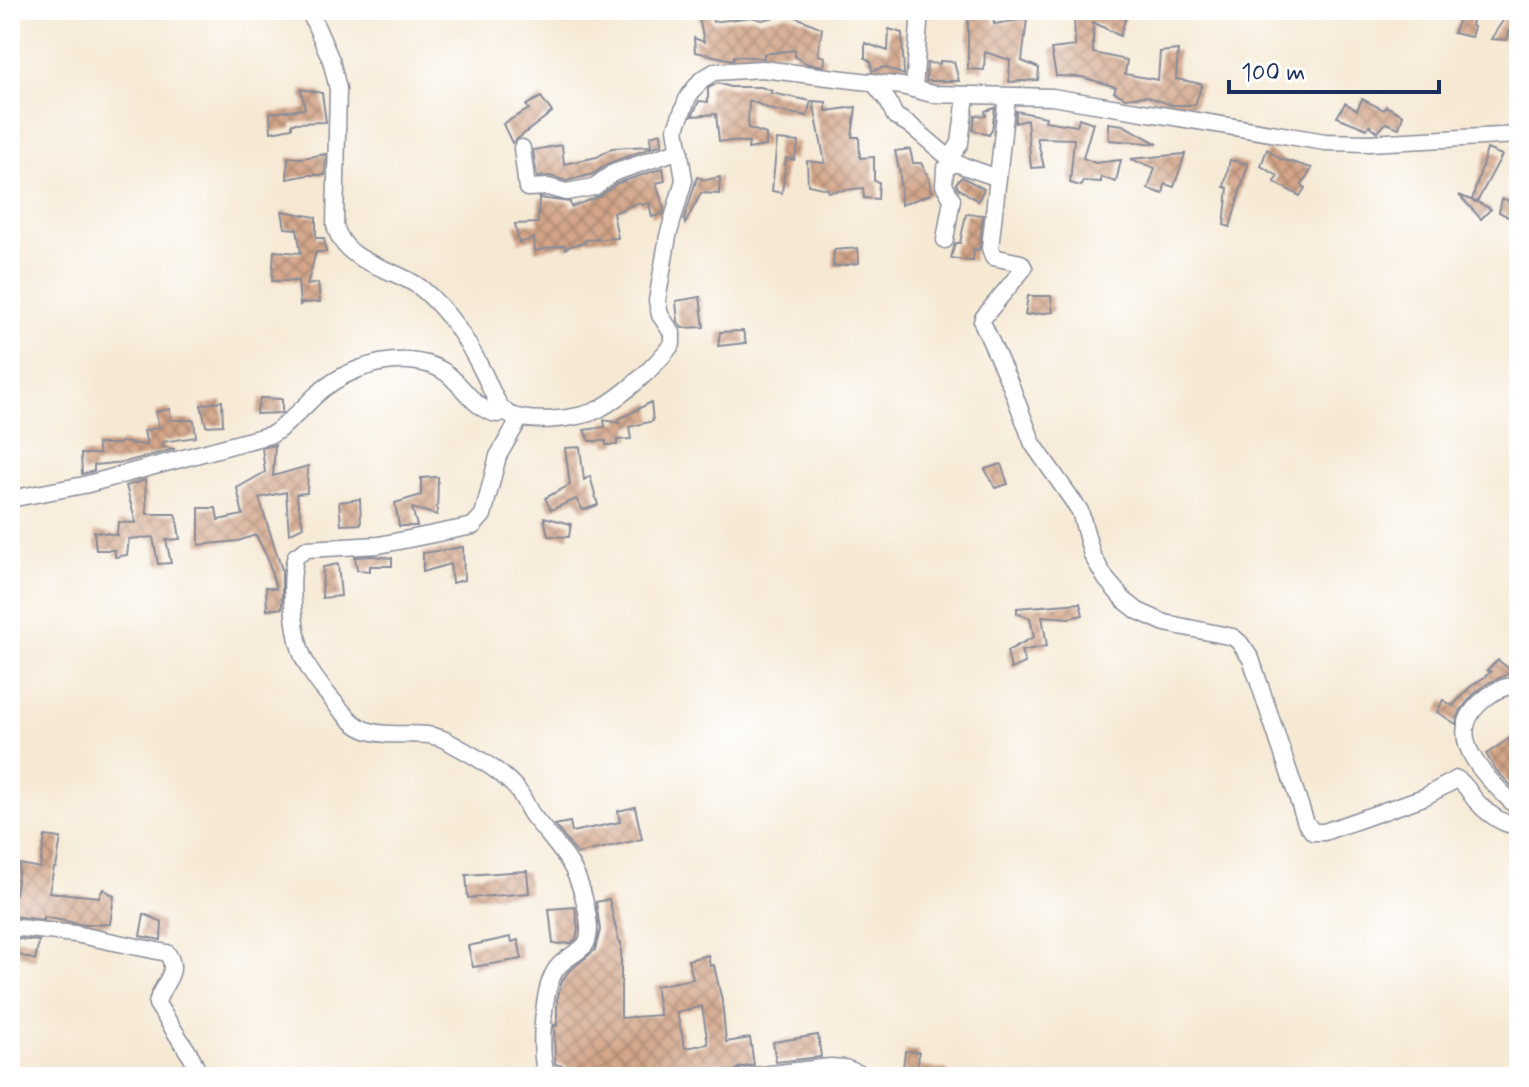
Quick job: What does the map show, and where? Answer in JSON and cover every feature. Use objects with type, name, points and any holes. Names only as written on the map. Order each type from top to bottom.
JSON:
[{"type":"street","points":[[309,10],[331,60],[338,89],[335,225],[338,235],[355,255],[407,279],[440,307],[463,334],[504,410],[520,418],[543,420],[598,410],[655,364],[672,344],[672,333],[658,308],[657,293],[668,236],[683,185],[677,118],[701,80],[714,72],[762,69],[873,82],[932,94],[1052,97],[1325,142],[1369,143],[1519,135]]},
{"type":"street","points":[[914,89],[920,11]]},
{"type":"street","points":[[873,82],[895,116],[952,161],[998,178]]},
{"type":"street","points":[[945,240],[952,199],[942,179],[960,143],[966,96]]},
{"type":"street","points":[[1007,97],[991,254],[1021,263],[1024,268],[982,322],[1033,444],[1080,511],[1092,555],[1106,579],[1131,606],[1148,616],[1177,626],[1224,634],[1240,643],[1251,659],[1306,823],[1313,832],[1324,832],[1424,797],[1457,779],[1464,783],[1482,807],[1509,826],[1519,825]]},
{"type":"street","points":[[522,148],[527,188],[548,187],[566,192],[594,187],[613,173],[680,150]]},
{"type":"street","points":[[10,499],[84,485],[273,434],[294,420],[314,398],[346,374],[377,363],[428,363],[445,373],[486,411],[497,414],[504,410]]},
{"type":"street","points":[[520,418],[498,456],[483,515],[473,526],[379,545],[307,549],[296,556],[293,572],[296,627],[305,662],[348,718],[369,731],[438,737],[498,772],[516,787],[531,814],[573,868],[583,897],[589,936],[586,944],[556,969],[545,1000],[542,1039],[543,1075],[563,1077]]},
{"type":"street","points":[[1519,686],[1503,688],[1486,698],[1470,712],[1465,727],[1466,743],[1477,765],[1519,809]]},
{"type":"street","points":[[10,927],[75,934],[167,953],[173,963],[172,974],[157,1004],[192,1058],[200,1077]]},
{"type":"street","points":[[745,1077],[830,1067],[845,1068],[868,1077]]},
{"type":"building","points":[[968,10],[993,14],[994,24],[1027,19],[1022,61],[1039,68],[1038,80],[1009,82],[1010,60],[985,52],[984,70],[968,69]]},
{"type":"building","points":[[1070,10],[1099,10],[1114,16],[1115,10],[1128,10],[1120,36],[1093,22],[1093,53],[1127,60],[1125,74],[1158,80],[1160,52],[1178,50],[1176,79],[1202,84],[1195,105],[1172,105],[1146,96],[1125,98],[1114,92],[1116,87],[1082,77],[1056,76],[1051,49],[1075,46],[1074,12]]},
{"type":"building","points":[[1463,10],[1474,10],[1471,37],[1453,33]]},
{"type":"building","points":[[1507,10],[1519,10],[1519,24],[1512,22],[1507,40],[1491,39],[1504,19],[1500,18]]},
{"type":"building","points":[[698,13],[711,14],[713,22],[752,17],[762,20],[789,14],[822,28],[818,55],[825,57],[824,66],[808,64],[795,57],[795,50],[764,54],[764,58],[734,56],[733,60],[695,52],[694,38],[704,42]]},
{"type":"building","points":[[889,29],[902,33],[904,75],[884,67],[872,71],[871,62],[865,58],[865,43],[888,51]]},
{"type":"building","points":[[940,61],[954,62],[959,81],[926,81],[927,63],[940,64]]},
{"type":"building","points":[[718,83],[730,87],[761,87],[771,93],[811,101],[807,116],[772,110],[749,100],[748,128],[766,134],[766,146],[748,149],[749,142],[719,141],[716,114],[692,116],[699,101],[708,102],[708,88]]},
{"type":"building","points":[[301,89],[322,93],[326,122],[292,123],[292,128],[271,132],[270,113],[305,109]]},
{"type":"building","points":[[541,97],[552,112],[512,143],[503,124],[529,109],[526,105]]},
{"type":"building","points":[[1362,99],[1403,115],[1399,128],[1386,123],[1378,132],[1369,125],[1367,129],[1337,117],[1345,103],[1357,110]]},
{"type":"building","points":[[813,101],[826,102],[826,111],[856,107],[852,137],[859,137],[860,158],[874,157],[874,181],[879,182],[878,199],[864,198],[863,188],[828,192],[828,189],[808,185],[807,161],[825,163]]},
{"type":"building","points":[[995,108],[989,135],[973,130],[975,115],[986,116],[985,111]]},
{"type":"building","points":[[1016,111],[1046,117],[1045,121],[1077,126],[1079,118],[1093,123],[1083,158],[1095,163],[1121,160],[1116,182],[1101,177],[1101,182],[1083,181],[1081,186],[1070,183],[1074,139],[1037,138],[1044,167],[1031,168],[1027,120],[1015,123]]},
{"type":"building","points":[[1108,123],[1123,125],[1158,144],[1109,140]]},
{"type":"building","points":[[661,133],[662,144],[609,163],[593,174],[567,181],[550,176],[537,177],[533,150],[562,145],[564,164],[597,157],[612,148],[651,146],[650,136]]},
{"type":"building","points":[[777,140],[799,142],[794,160],[786,158],[782,193],[772,191]]},
{"type":"building","points":[[910,149],[913,163],[921,163],[929,178],[931,194],[901,205],[900,174],[895,151]]},
{"type":"building","points":[[1267,149],[1281,159],[1312,168],[1302,185],[1305,188],[1300,196],[1274,182],[1278,176],[1261,166]]},
{"type":"building","points":[[1487,149],[1502,155],[1477,202],[1491,209],[1481,219],[1459,195],[1476,202],[1472,200]]},
{"type":"building","points":[[326,154],[325,175],[287,179],[288,157]]},
{"type":"building","points":[[1185,154],[1174,187],[1165,184],[1163,194],[1148,189],[1155,168],[1130,159]]},
{"type":"building","points":[[1230,160],[1248,164],[1230,227],[1224,225],[1228,188],[1224,187]]},
{"type":"building","points":[[663,168],[665,181],[656,183],[663,214],[652,217],[649,203],[641,205],[640,202],[613,213],[618,238],[585,240],[585,243],[565,249],[565,245],[535,251],[534,238],[519,243],[515,224],[538,223],[539,198],[570,202],[571,207],[600,196],[618,183]]},
{"type":"building","points":[[697,177],[706,180],[720,177],[719,194],[701,193],[685,224],[684,220]]},
{"type":"building","points":[[962,177],[984,189],[978,201],[958,188],[956,183]]},
{"type":"building","points":[[1502,199],[1519,202],[1519,223],[1499,212]]},
{"type":"building","points":[[282,211],[316,217],[316,238],[324,238],[326,252],[316,252],[307,285],[318,283],[320,302],[300,305],[298,281],[272,281],[274,251],[301,253],[297,229],[285,228]]},
{"type":"building","points":[[966,214],[983,215],[979,250],[974,249],[973,261],[951,258],[955,243],[960,243]]},
{"type":"building","points":[[858,248],[859,263],[833,267],[834,250]]},
{"type":"building","points":[[1028,296],[1051,296],[1053,312],[1025,315]]},
{"type":"building","points":[[700,297],[704,327],[682,328],[678,322],[676,301]]},
{"type":"building","points":[[743,331],[746,343],[718,346],[720,332]]},
{"type":"building","points":[[260,398],[282,399],[282,413],[256,414]]},
{"type":"building","points":[[222,401],[223,425],[206,426],[201,405]]},
{"type":"building","points":[[651,402],[653,421],[629,427],[631,439],[617,440],[617,445],[606,445],[606,441],[589,441],[584,430],[605,427],[604,420],[620,423],[619,419]]},
{"type":"building","points":[[170,409],[171,420],[194,420],[196,437],[162,442],[163,447],[175,449],[125,462],[94,465],[94,471],[82,474],[81,454],[99,454],[97,444],[120,442],[147,445],[144,431],[159,427],[155,412]]},
{"type":"building","points":[[275,445],[273,476],[308,466],[307,493],[296,494],[303,527],[289,534],[286,492],[259,498],[282,570],[282,608],[267,610],[266,587],[276,589],[267,557],[256,535],[238,541],[199,545],[199,508],[216,508],[218,520],[243,515],[237,488],[265,472],[262,448]]},
{"type":"building","points":[[580,447],[584,480],[590,476],[598,505],[583,510],[576,499],[551,510],[545,498],[570,485],[565,448]]},
{"type":"building","points":[[1001,464],[1008,484],[995,488],[985,469]]},
{"type":"building","points":[[438,477],[437,515],[412,508],[417,526],[399,526],[395,503],[421,495],[421,478]]},
{"type":"building","points":[[145,480],[147,514],[176,514],[180,539],[166,540],[171,563],[158,564],[153,537],[129,539],[127,555],[115,557],[115,550],[96,550],[94,531],[117,535],[118,522],[136,523],[126,486]]},
{"type":"building","points":[[360,499],[361,524],[341,525],[339,502]]},
{"type":"building","points":[[544,517],[571,524],[569,537],[548,536]]},
{"type":"building","points":[[463,547],[464,580],[452,583],[450,564],[423,572],[423,553]]},
{"type":"building","points":[[355,557],[392,558],[392,566],[370,566],[370,571],[357,570]]},
{"type":"building","points":[[338,564],[341,596],[322,598],[323,567]]},
{"type":"building","points":[[1080,603],[1083,615],[1069,618],[1042,616],[1047,646],[1021,651],[1025,663],[1011,669],[1007,651],[1034,637],[1030,618],[1017,613],[1017,608]]},
{"type":"building","points":[[1498,660],[1513,672],[1488,683],[1473,695],[1460,711],[1456,724],[1437,712],[1443,700],[1453,706],[1469,688],[1491,672],[1487,670]]},
{"type":"building","points":[[1519,732],[1519,794],[1496,770],[1486,754]]},
{"type":"building","points":[[635,807],[642,839],[577,854],[555,825],[570,822],[572,832],[620,822],[618,811]]},
{"type":"building","points":[[45,836],[61,838],[49,892],[99,897],[103,889],[114,896],[110,924],[85,925],[44,917],[44,920],[11,916],[20,864],[40,868]]},
{"type":"building","points":[[527,871],[529,893],[468,898],[466,875]]},
{"type":"building","points":[[609,899],[621,942],[621,1018],[660,1015],[655,986],[693,979],[688,960],[708,955],[710,966],[714,965],[722,1001],[726,1042],[750,1038],[754,1065],[739,1068],[730,1074],[682,1077],[632,1073],[632,1068],[611,1066],[611,1073],[588,1072],[555,1064],[557,1000],[568,972],[595,950],[600,930],[596,902]],"holes":[[[702,1006],[708,1044],[685,1048],[677,1013]]]},
{"type":"building","points":[[575,907],[576,939],[571,943],[553,944],[549,909]]},
{"type":"building","points":[[144,914],[162,922],[161,940],[140,936]]},
{"type":"building","points":[[511,937],[512,942],[518,940],[522,959],[473,967],[468,946]]},
{"type":"building","points":[[10,938],[39,941],[35,960],[10,952]]},
{"type":"building","points":[[818,1035],[821,1057],[776,1062],[773,1042]]},
{"type":"building","points":[[905,1051],[919,1052],[918,1066],[948,1070],[948,1077],[902,1077]]}]
